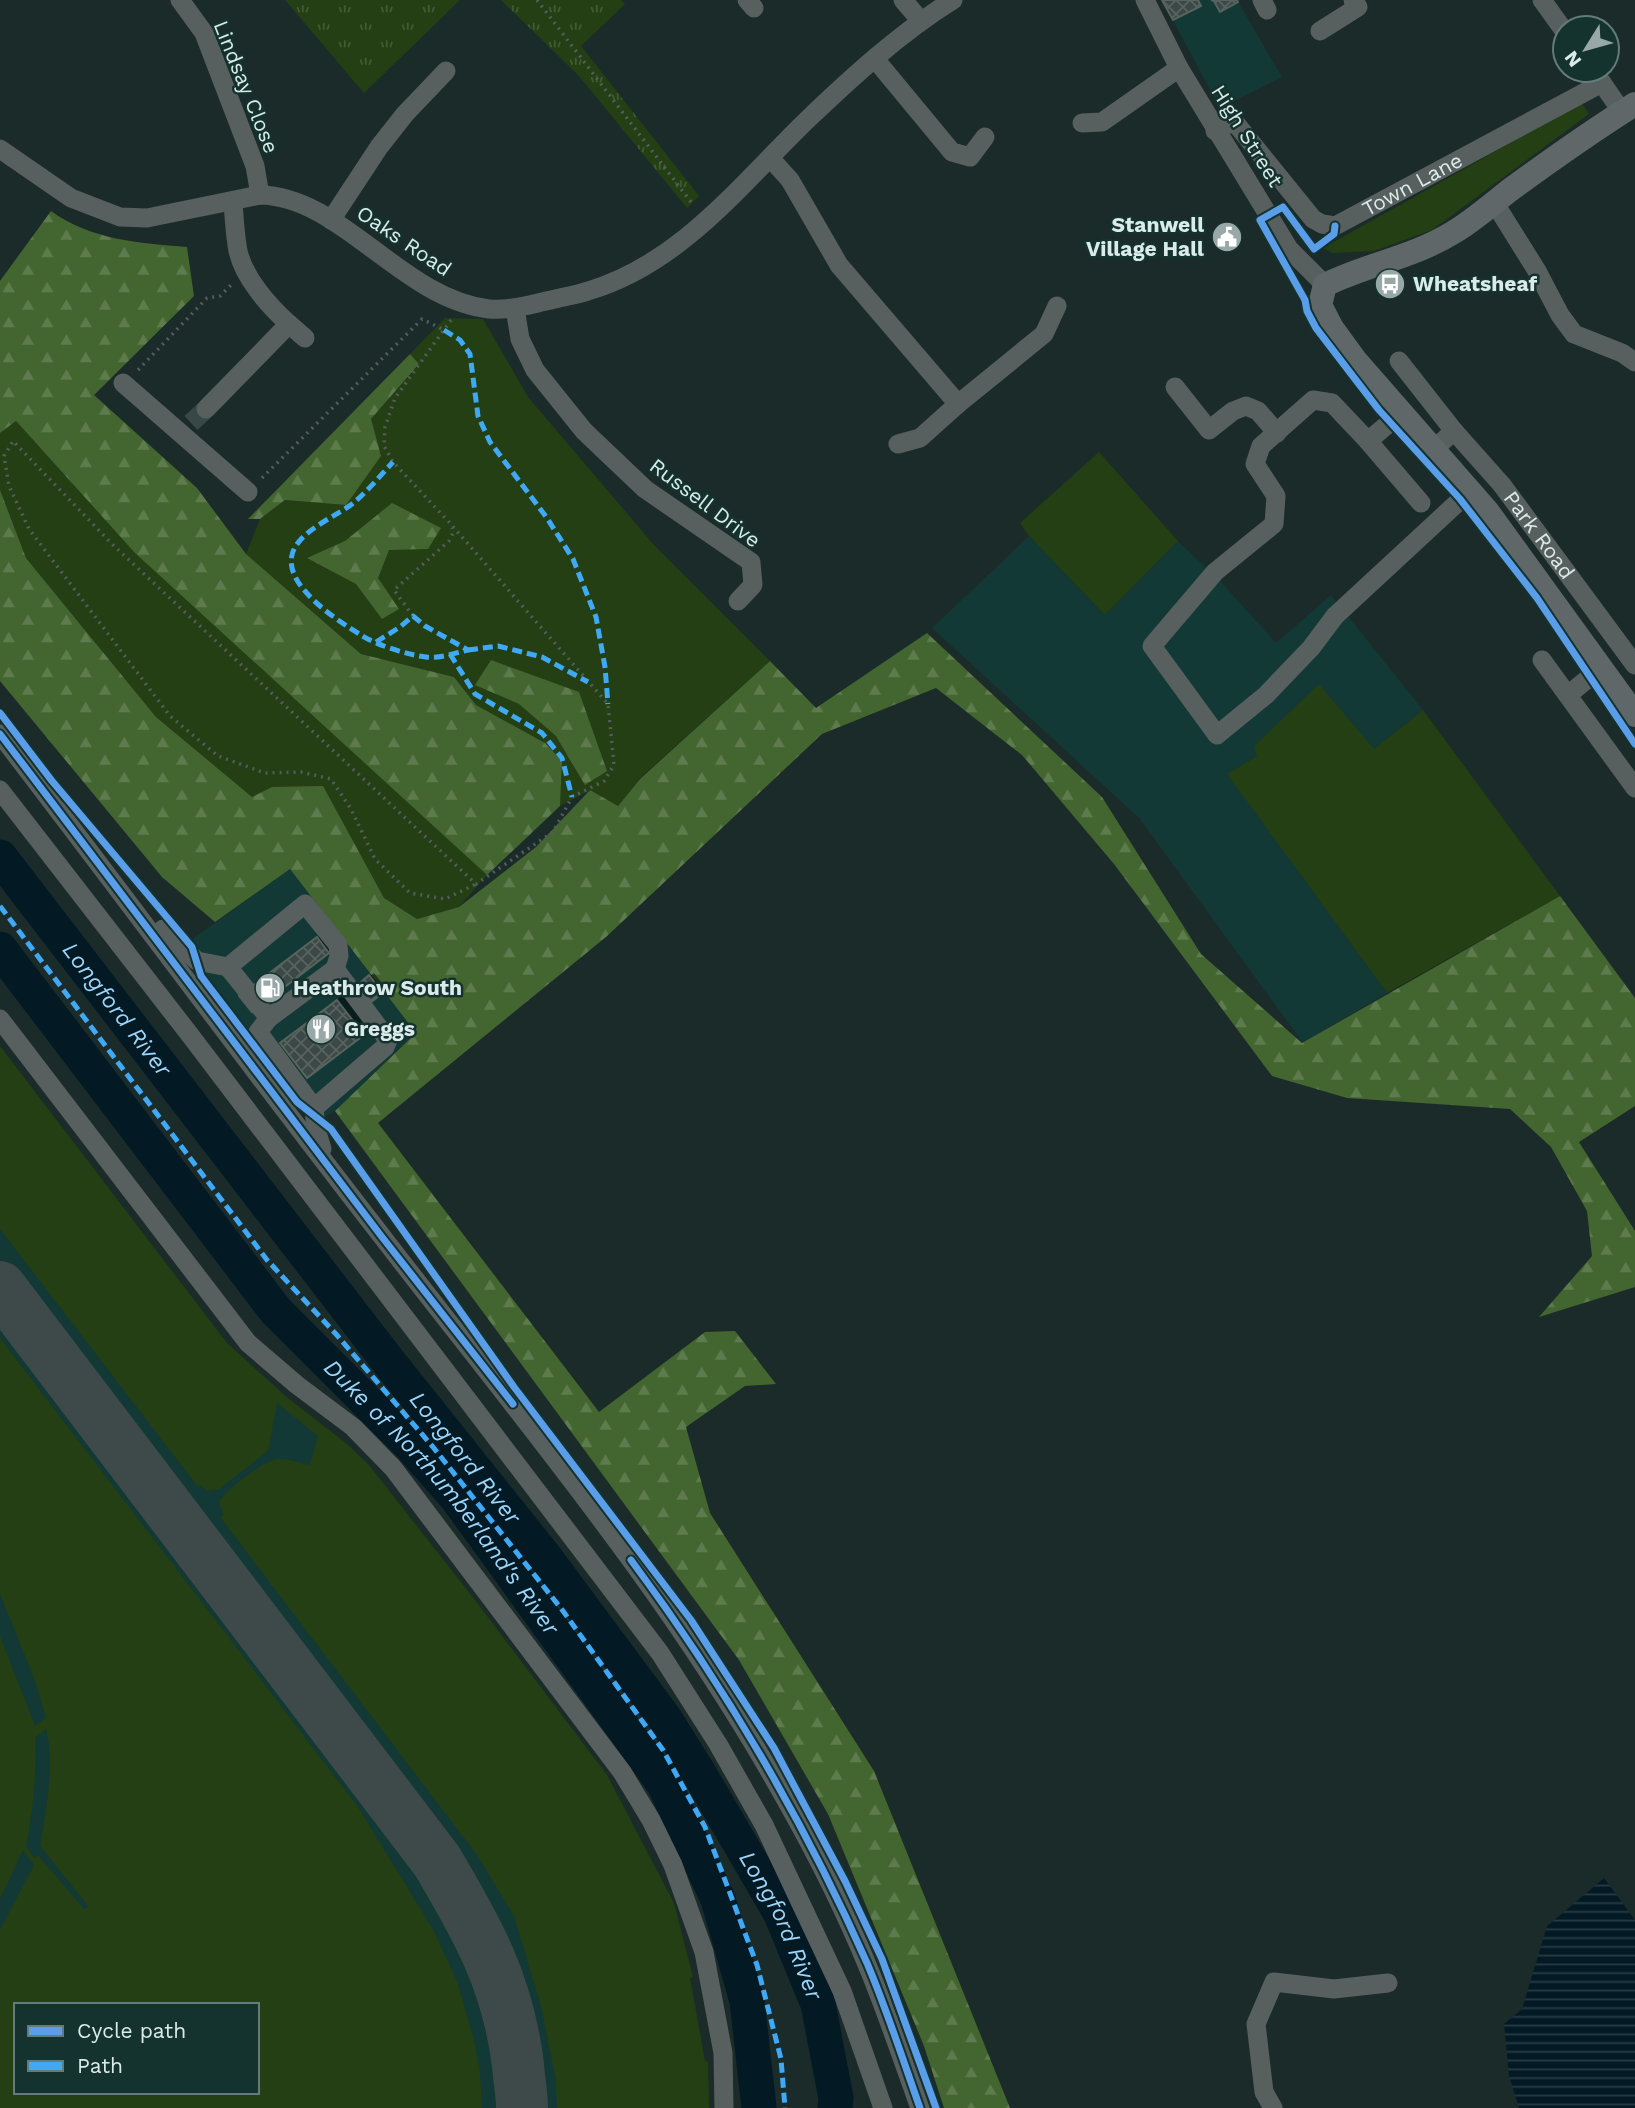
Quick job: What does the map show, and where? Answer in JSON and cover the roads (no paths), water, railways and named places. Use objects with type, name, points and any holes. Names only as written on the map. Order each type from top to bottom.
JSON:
[{"type":"main road","points":[[1325,285],[1346,274],[1419,250],[1455,232],[1576,142],[1629,108]]},
{"type":"main road","name":"Park Road","points":[[1325,285],[1320,305],[1332,328],[1356,361],[1496,522],[1634,711]]},
{"type":"street","name":"Lindsay Close","points":[[180,0],[204,33],[255,166],[260,195]]},
{"type":"street","points":[[903,0],[921,21]]},
{"type":"street","name":"Oaks Road","points":[[0,149],[71,198],[120,217],[147,218],[260,195],[275,195],[295,200],[331,220],[433,291],[458,302],[490,309],[515,308],[589,291],[626,276],[680,243],[706,222],[806,121],[875,59],[921,21],[953,0]]},
{"type":"street","name":"High Street","points":[[1145,0],[1215,131],[1289,249],[1325,285]]},
{"type":"street","points":[[1320,31],[1358,7],[1353,0]]},
{"type":"street","points":[[875,59],[952,152],[970,158],[985,138]]},
{"type":"street","points":[[1082,123],[1102,122],[1179,68]]},
{"type":"street","points":[[331,220],[379,147],[405,114],[446,71]]},
{"type":"street","name":"Town Lane","points":[[1215,131],[1226,123],[1237,125],[1313,219],[1335,226],[1583,84]]},
{"type":"street","points":[[1605,84],[1629,108]]},
{"type":"street","points":[[771,159],[790,180],[839,265],[958,404]]},
{"type":"street","points":[[233,201],[238,252],[245,272],[279,315],[306,338]]},
{"type":"street","points":[[1494,202],[1537,271],[1560,315],[1574,334],[1622,353],[1635,362]]},
{"type":"street","points":[[898,444],[920,438],[1044,334],[1057,306]]},
{"type":"street","name":"Russell Drive","points":[[515,308],[520,339],[535,370],[584,431],[645,489],[751,562],[753,585],[738,601]]},
{"type":"street","points":[[206,409],[289,324]]},
{"type":"street","name":"Park Road","points":[[1399,361],[1502,485],[1635,665]]},
{"type":"street","points":[[123,383],[186,429],[248,492]]},
{"type":"street","points":[[1175,387],[1209,430],[1233,411],[1246,406],[1258,411],[1277,433]]},
{"type":"street","points":[[1421,503],[1332,403],[1313,400],[1261,446],[1255,464],[1276,496],[1274,524],[1215,572],[1152,646],[1217,735],[1266,695],[1311,648],[1335,616],[1470,491]]},
{"type":"street","points":[[1368,441],[1401,413]]},
{"type":"street","points":[[1433,450],[1454,430]]},
{"type":"street","points":[[1542,660],[1635,788]]},
{"type":"street","points":[[1567,695],[1602,667]]},
{"type":"street","points":[[0,734],[557,1462],[643,1576],[705,1667],[788,1804],[830,1885],[868,1965],[920,2108]]},
{"type":"street","points":[[0,790],[660,1653],[718,1744],[764,1825],[842,1991],[883,2108]]},
{"type":"street","points":[[91,851],[176,944],[197,961],[228,967],[269,1018]]},
{"type":"street","points":[[228,967],[305,904],[338,945],[339,956],[335,969],[269,1018],[258,1032],[314,1108],[316,1129],[327,1164]]},
{"type":"street","points":[[314,1108],[385,1047],[388,1040],[335,969]]},
{"type":"street","points":[[0,1019],[248,1343],[353,1427],[393,1468],[622,1772],[651,1820],[673,1865],[704,1952],[723,2053],[724,2108]]},
{"type":"street","points":[[1273,2108],[1264,2092],[1256,2024],[1274,1982],[1334,1989],[1388,1983]]},
{"type":"waterway","name":"Longford River","points":[[0,857],[388,1361],[544,1556],[665,1719],[781,1914],[818,2004],[836,2098],[835,2108]]},
{"type":"waterway","name":"Duke of Northumberland's River","points":[[0,949],[276,1311],[412,1447],[457,1498],[664,1784],[718,1899],[747,2001],[759,2108]]},
{"type":"tunnel","points":[[191,423],[206,409]]},
{"type":"place","name":"Stanwell Village Hall","points":[[1227,237]]},
{"type":"place","name":"Wheatsheaf","points":[[1390,284]]},
{"type":"place","name":"Heathrow South","points":[[270,988]]},
{"type":"place","name":"Greggs","points":[[321,1029]]}]
